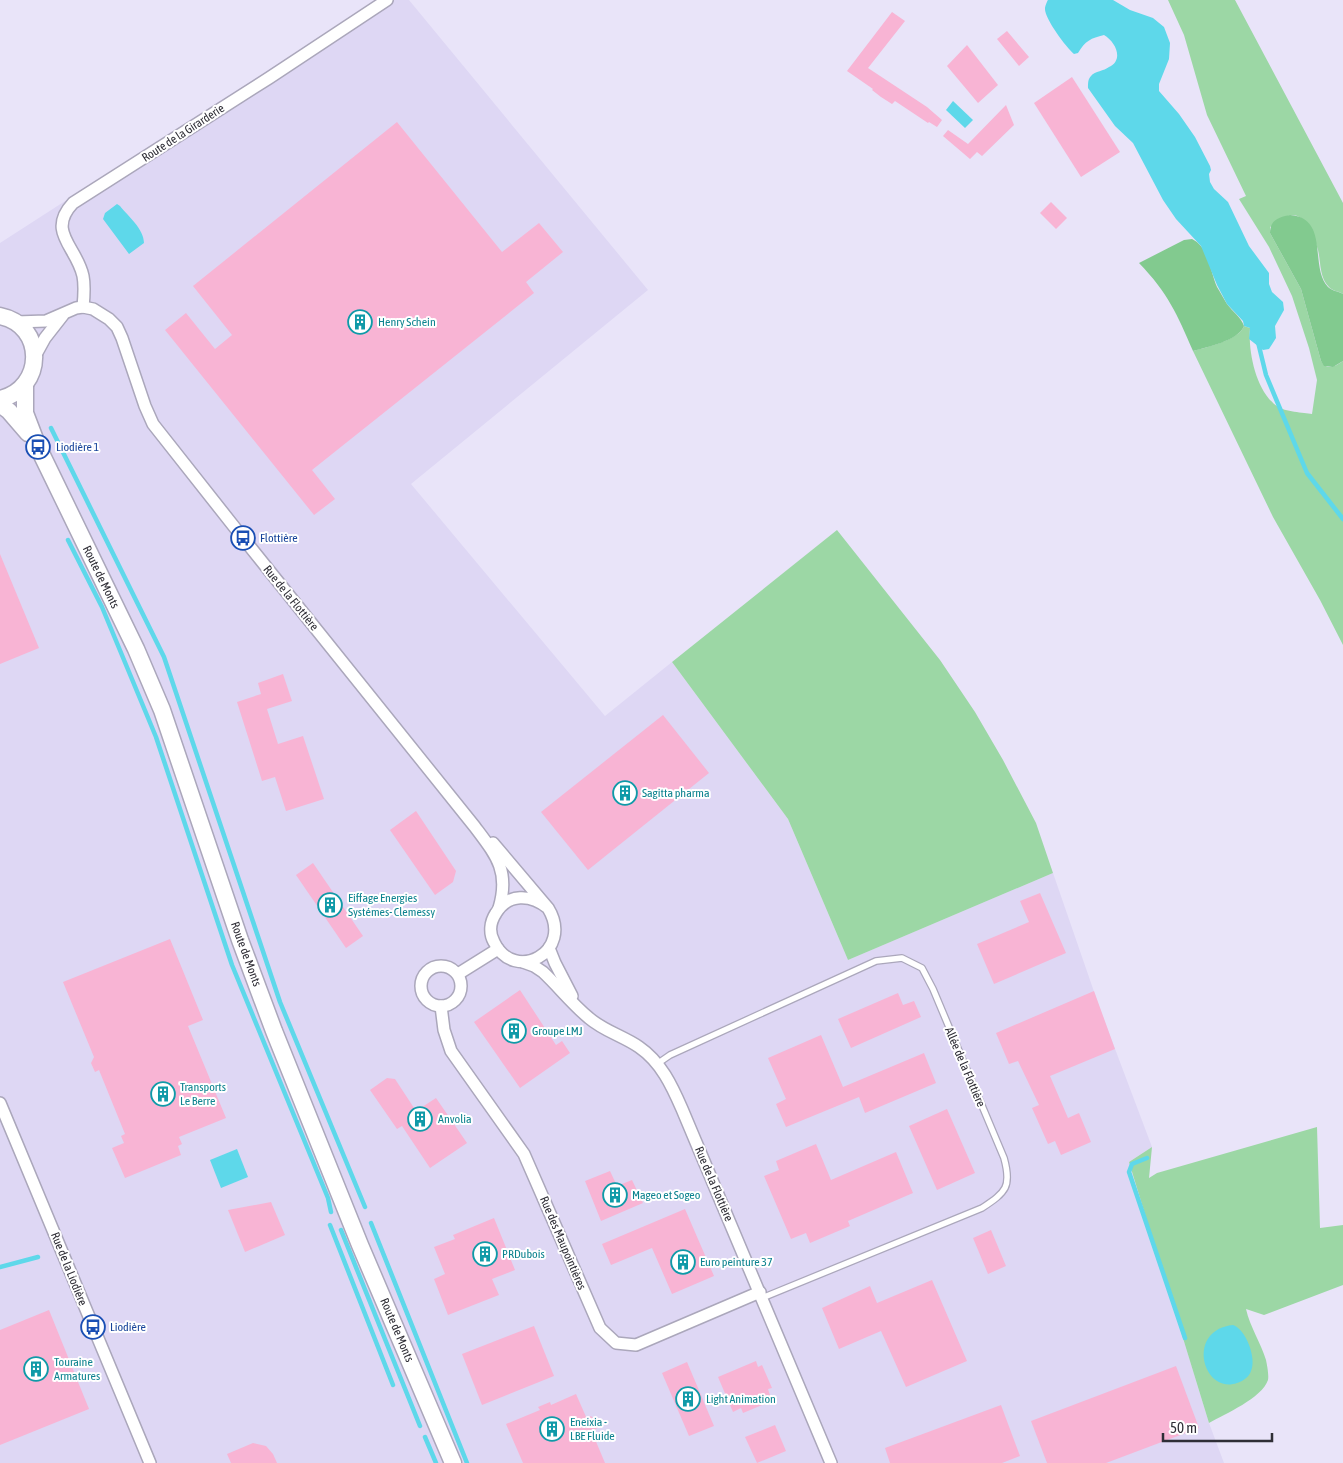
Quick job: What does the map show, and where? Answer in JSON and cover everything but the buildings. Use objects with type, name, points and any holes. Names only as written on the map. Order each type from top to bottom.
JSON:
[{"type":"main road","points":[[0,316],[16,322],[24,329],[30,338],[34,358],[32,372],[25,384],[16,392],[0,399]]},
{"type":"main road","name":"Route de Monts","points":[[25,384],[25,413],[38,447],[136,649],[162,710],[240,940],[274,1031],[360,1244],[453,1463]]},
{"type":"main road","name":"Route de Monts","points":[[0,404],[16,418],[38,447]]},
{"type":"street","name":"Route de la Girarderie","points":[[83,307],[83,275],[63,234],[61,225],[62,217],[70,207],[387,0]]},
{"type":"street","points":[[16,322],[46,321],[83,307]]},
{"type":"street","name":"Rue de la Flottière","points":[[83,307],[101,314],[117,327],[145,406],[154,424],[481,835],[495,856],[502,873],[503,891],[499,908]]},
{"type":"street","points":[[34,358],[50,329],[66,312]]},
{"type":"street","points":[[481,835],[499,849],[548,908],[556,928],[550,948],[542,956],[533,960],[523,962],[514,960],[498,950],[492,940],[491,929],[493,918],[499,908],[508,901],[524,897],[539,901],[548,908]]},
{"type":"street","points":[[550,948],[555,963],[571,995],[590,1019]]},
{"type":"street","points":[[458,974],[498,950]]},
{"type":"street","name":"Rue de la Flottière","points":[[523,962],[543,972],[590,1019],[639,1047],[657,1064],[673,1089],[831,1463]]},
{"type":"street","points":[[440,966],[447,967],[458,974],[461,986],[453,1003],[441,1006],[428,1002],[421,990],[424,977],[430,970],[440,966]]},
{"type":"street","name":"Rue des Maupointières","points":[[441,1006],[444,1030],[451,1051],[524,1154],[600,1328],[616,1343],[636,1344],[761,1295]]},
{"type":"street","name":"Rue de la Liodière","points":[[0,1102],[150,1463]]},
{"type":"lane","name":"Allée de la Flottière","points":[[657,1064],[670,1054],[876,961],[902,958],[922,968],[933,989],[1004,1158],[1008,1175],[1002,1194],[982,1208],[761,1295]]},
{"type":"shaded area","points":[[377,0],[409,0],[648,290],[411,484],[605,716],[672,662],[788,819],[848,960],[1053,873],[1100,1009],[1152,1147],[1129,1162],[1209,1423],[1224,1463],[0,1463],[0,243]]},
{"type":"green space","points":[[1168,0],[1235,0],[1343,203],[1343,294],[1329,287],[1323,279],[1318,250],[1309,227],[1301,218],[1296,215],[1286,217],[1270,227],[1270,233],[1301,289],[1321,361],[1326,366],[1331,367],[1343,361],[1343,645],[1273,517],[1193,351],[1229,339],[1241,331],[1244,326],[1250,328],[1252,360],[1264,392],[1278,407],[1294,412],[1312,414],[1317,380],[1292,296],[1269,247],[1239,199],[1246,196],[1207,115],[1184,35]]},
{"type":"green space","points":[[1290,215],[1302,218],[1310,225],[1315,234],[1323,278],[1328,287],[1343,294],[1343,361],[1333,367],[1324,366],[1321,361],[1301,289],[1270,233],[1273,222]]},
{"type":"green space","points":[[1192,239],[1206,253],[1217,287],[1244,326],[1241,331],[1229,339],[1193,351],[1165,294],[1139,263],[1184,240]]},
{"type":"green space","points":[[837,530],[940,660],[975,712],[1036,823],[1053,873],[848,960],[788,819],[672,662]]},
{"type":"green space","points":[[1317,1127],[1320,1228],[1343,1225],[1343,1285],[1264,1315],[1246,1309],[1266,1360],[1268,1380],[1264,1387],[1251,1399],[1209,1423],[1129,1162],[1152,1147],[1149,1178],[1157,1173]]},
{"type":"water","points":[[1048,0],[1113,0],[1130,10],[1153,18],[1164,27],[1170,43],[1169,59],[1159,84],[1159,91],[1179,114],[1195,137],[1210,166],[1210,182],[1214,189],[1228,202],[1249,246],[1269,273],[1269,284],[1272,292],[1283,302],[1284,310],[1275,326],[1276,338],[1269,349],[1263,350],[1249,339],[1250,328],[1244,326],[1243,321],[1227,304],[1201,246],[1176,219],[1163,200],[1133,143],[1115,126],[1088,88],[1091,76],[1114,64],[1117,56],[1115,46],[1104,35],[1095,37],[1083,46],[1078,53],[1074,54],[1061,39],[1048,18],[1045,8]]},
{"type":"water","points":[[953,101],[973,120],[965,128],[946,110]]},
{"type":"water","points":[[117,204],[135,223],[143,238],[144,243],[129,254],[103,219],[105,213]]},
{"type":"water","points":[[237,1149],[248,1177],[221,1188],[210,1160]]},
{"type":"water","points":[[1233,1325],[1246,1338],[1253,1359],[1250,1373],[1244,1380],[1225,1384],[1215,1380],[1208,1371],[1204,1360],[1204,1349],[1209,1338],[1218,1329]]},
{"type":"waterway","points":[[1258,342],[1266,375],[1307,473],[1343,519]]},
{"type":"waterway","points":[[51,428],[164,657],[280,1002],[365,1207]]},
{"type":"waterway","points":[[68,540],[102,607],[156,737],[232,965],[328,1198],[331,1212]]},
{"type":"waterway","points":[[1147,1158],[1132,1164],[1129,1172],[1185,1338]]},
{"type":"waterway","points":[[371,1223],[467,1463]]},
{"type":"waterway","points":[[330,1225],[393,1385]]},
{"type":"waterway","points":[[341,1230],[420,1426]]},
{"type":"waterway","points":[[0,1267],[38,1257]]},
{"type":"waterway","points":[[425,1437],[436,1463]]},
{"type":"place","name":"Henry Schein","points":[[360,322]]},
{"type":"place","name":"Liodière 1","points":[[38,447]]},
{"type":"place","name":"Flottière","points":[[243,538]]},
{"type":"place","name":"Sagitta pharma","points":[[625,793]]},
{"type":"place","name":"Eiffage Energies Systémes- Clemessy","points":[[330,905]]},
{"type":"place","name":"Groupe LMJ","points":[[514,1031]]},
{"type":"place","name":"Transports Le Berre","points":[[163,1094]]},
{"type":"place","name":"Anvolia","points":[[420,1119]]},
{"type":"place","name":"Mageo et Sogeo","points":[[615,1195]]},
{"type":"place","name":"PRDubois","points":[[485,1254]]},
{"type":"place","name":"Euro peinture 37","points":[[683,1262]]},
{"type":"place","name":"Liodière","points":[[93,1327]]},
{"type":"place","name":"Touraine Armatures","points":[[36,1369]]},
{"type":"place","name":"Light Animation","points":[[688,1399]]},
{"type":"place","name":"Eneixia - LBE Fluide","points":[[552,1429]]}]
